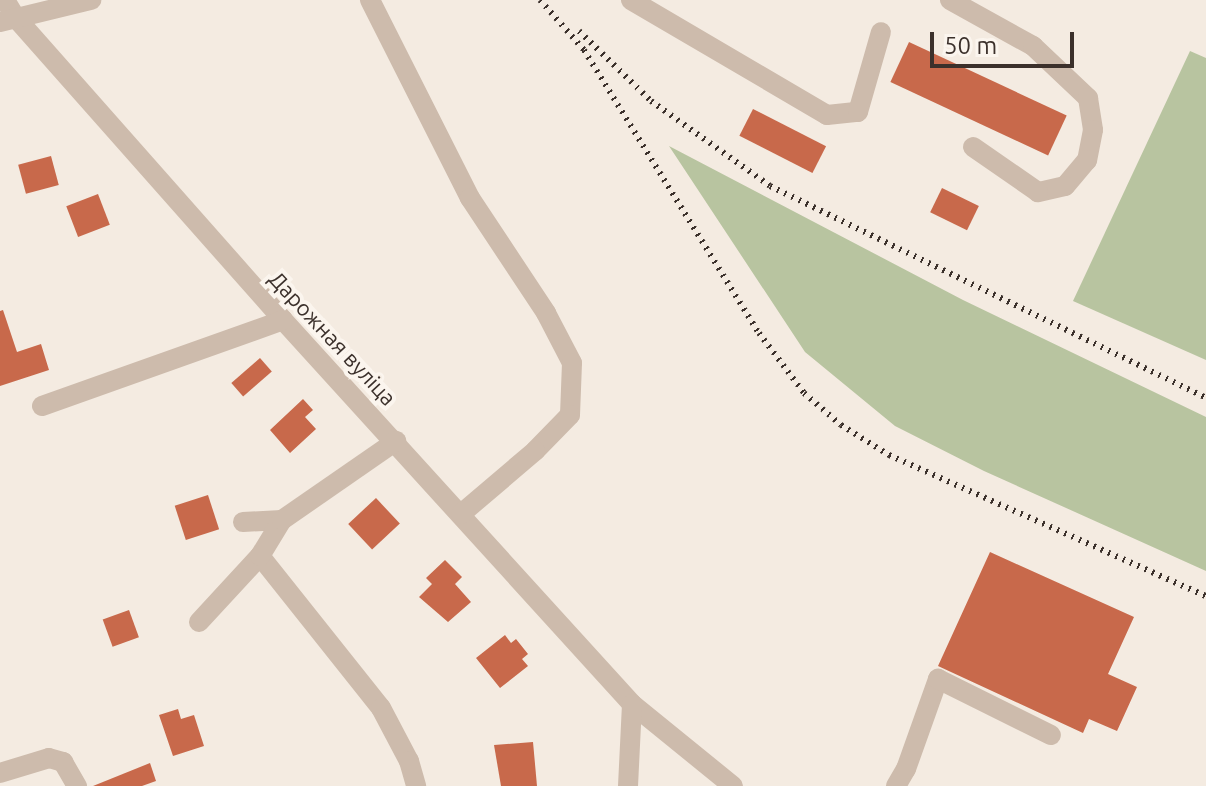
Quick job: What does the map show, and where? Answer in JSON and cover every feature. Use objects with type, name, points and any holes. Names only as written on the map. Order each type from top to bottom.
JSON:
[{"type":"street","points":[[7,13],[91,0]]},
{"type":"street","points":[[370,0],[470,198],[546,313],[572,363],[570,415],[535,451],[461,514]]},
{"type":"street","points":[[631,0],[827,115],[858,112],[881,32]]},
{"type":"street","points":[[950,0],[1033,46],[1088,98],[1092,119],[1087,160],[1065,186],[1038,192],[973,147]]},
{"type":"street","name":"Дарожная вуліца","points":[[7,13],[632,704],[733,786]]},
{"type":"street","points":[[42,406],[283,320]]},
{"type":"street","points":[[199,622],[260,556],[282,520],[396,441]]},
{"type":"street","points":[[243,522],[282,520]]},
{"type":"street","points":[[260,556],[381,708],[409,761],[416,786]]},
{"type":"street","points":[[896,786],[906,769],[938,679],[1051,735]]},
{"type":"street","points":[[628,786],[632,704]]},
{"type":"street","points":[[0,773],[49,758],[63,762],[77,786]]},
{"type":"green space","points":[[1190,51],[1206,58],[1206,360],[1073,301]]},
{"type":"green space","points":[[669,146],[963,300],[1206,417],[1206,571],[984,471],[895,426],[805,352]]},
{"type":"building","points":[[909,42],[1067,116],[1048,155],[890,82]]},
{"type":"building","points":[[753,109],[826,146],[812,173],[739,136]]},
{"type":"building","points":[[51,156],[59,185],[26,194],[18,165]]},
{"type":"building","points":[[942,188],[979,206],[967,230],[930,212]]},
{"type":"building","points":[[98,194],[110,225],[78,237],[66,206]]},
{"type":"building","points":[[3,310],[17,352],[41,344],[49,370],[0,386],[0,311]]},
{"type":"building","points":[[260,358],[272,372],[243,397],[231,383]]},
{"type":"building","points":[[303,399],[313,410],[305,417],[316,429],[290,453],[270,430]]},
{"type":"building","points":[[208,495],[219,529],[186,540],[175,506]]},
{"type":"building","points":[[376,498],[400,524],[372,550],[348,524]]},
{"type":"building","points":[[990,552],[1134,617],[1108,674],[1137,687],[1117,731],[1089,719],[1083,733],[938,666]]},
{"type":"building","points":[[445,560],[462,577],[455,584],[471,602],[448,622],[419,597],[432,584],[426,578]]},
{"type":"building","points":[[129,610],[139,637],[113,647],[103,620]]},
{"type":"building","points":[[505,635],[511,643],[516,639],[528,654],[522,659],[528,666],[500,688],[476,658]]},
{"type":"building","points":[[178,709],[181,719],[194,715],[204,746],[173,756],[159,715]]},
{"type":"building","points":[[533,742],[537,786],[501,786],[494,745]]},
{"type":"building","points":[[150,763],[156,781],[142,786],[93,786]]},
{"type":"railway","points":[[540,0],[584,50],[759,333],[804,393],[841,425],[889,455],[1206,596]]},
{"type":"railway","points":[[579,31],[651,101],[770,186],[1206,398]]}]
